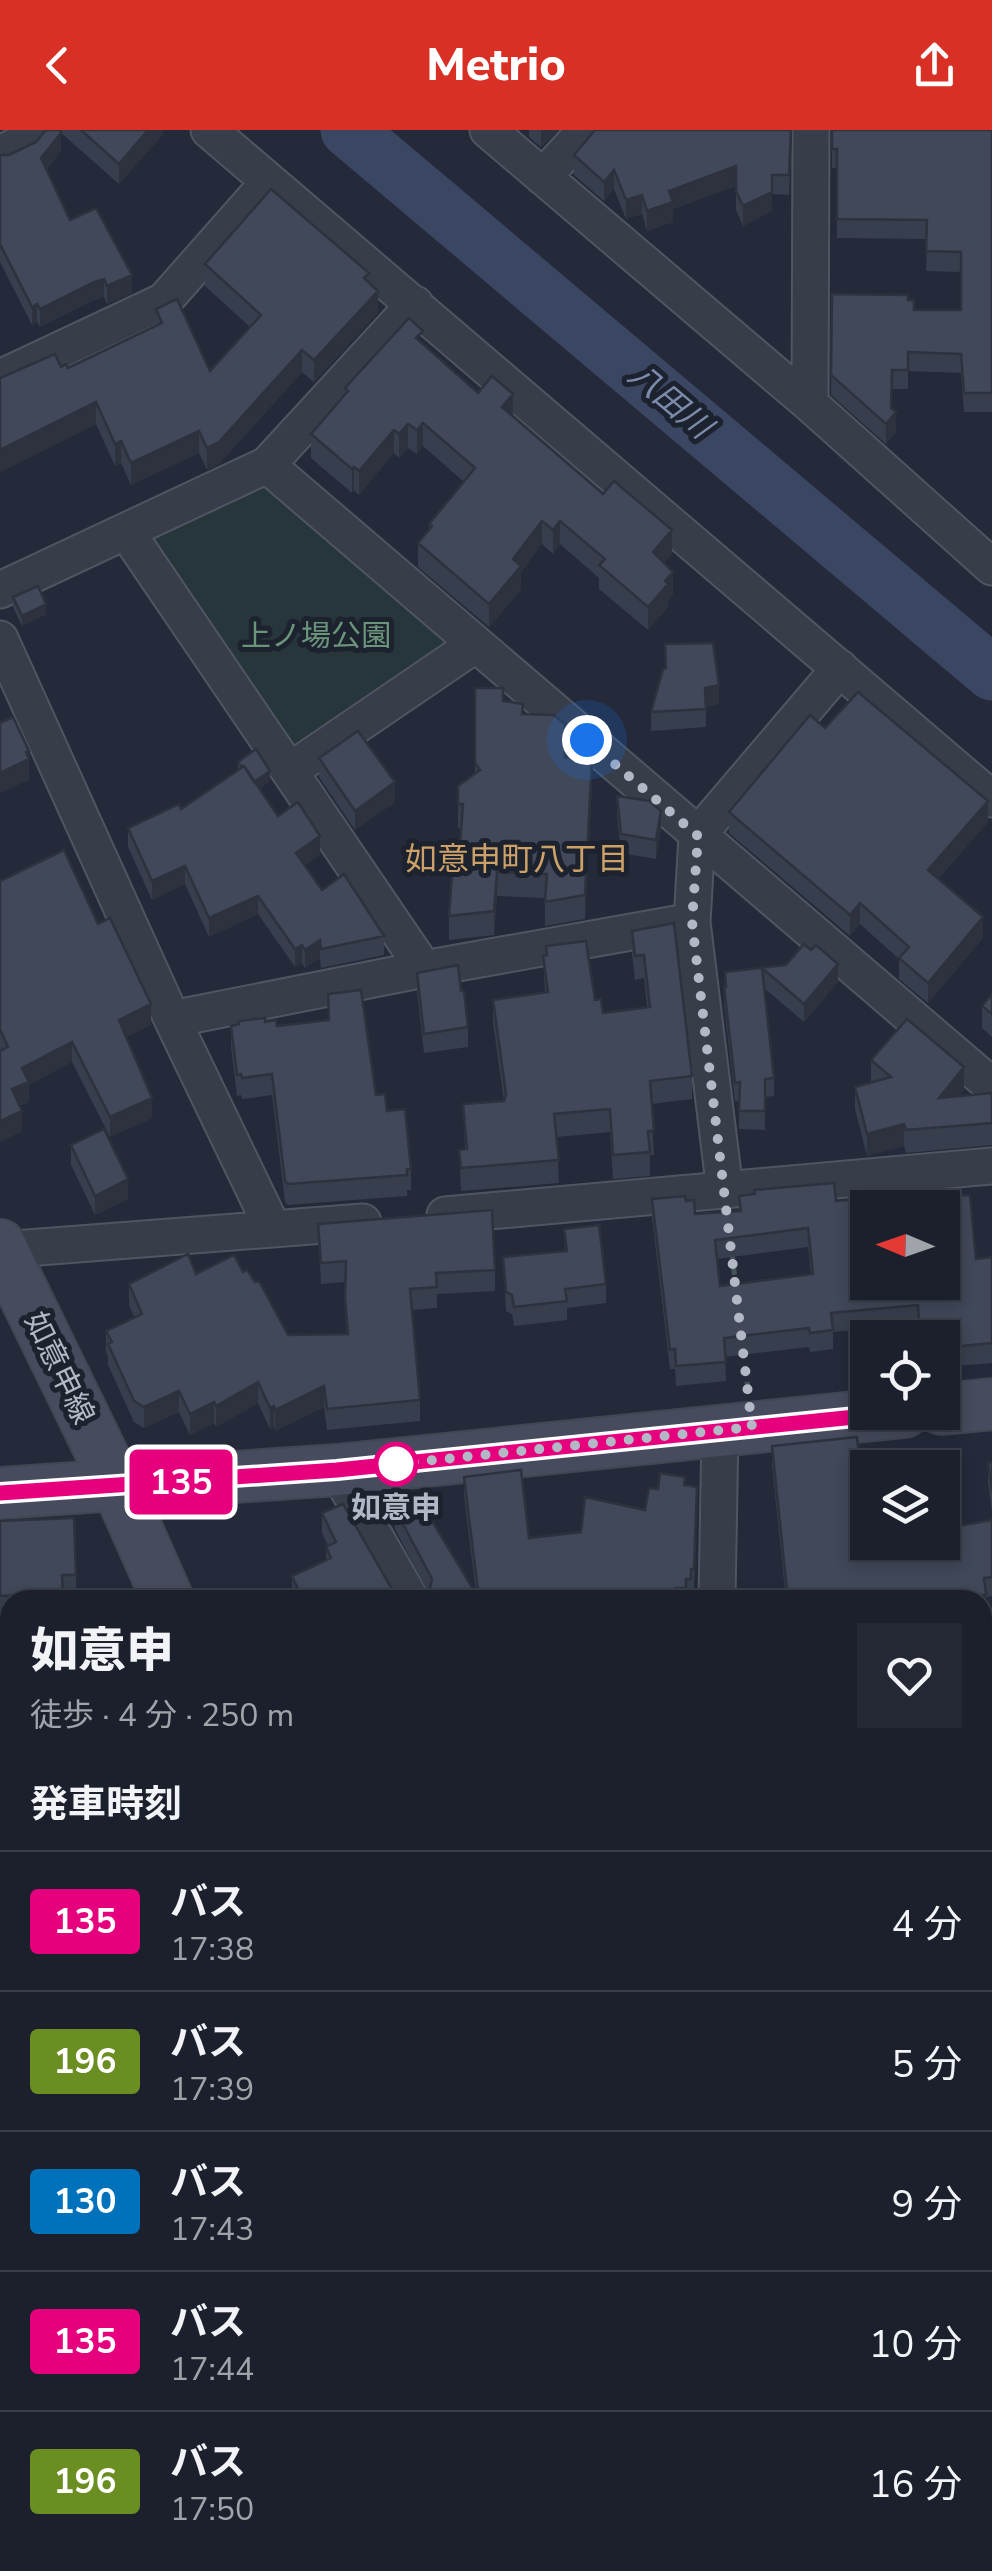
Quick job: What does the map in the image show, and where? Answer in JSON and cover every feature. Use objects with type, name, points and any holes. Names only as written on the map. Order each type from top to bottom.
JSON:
[{"type":"main road","name":"如意申線","points":[[1,1248],[118,1487],[164,1590]]},
{"type":"main road","points":[[960,1407],[992,1404]]},
{"type":"main road","points":[[0,1493],[337,1470],[850,1417]]},
{"type":"street","points":[[0,154],[26,141],[36,130]]},
{"type":"street","points":[[209,130],[992,799]]},
{"type":"street","points":[[488,130],[987,552]]},
{"type":"street","points":[[543,178],[586,130]]},
{"type":"street","points":[[810,404],[811,130]]},
{"type":"street","points":[[0,378],[164,301],[269,182]]},
{"type":"street","points":[[0,590],[267,465],[415,304]]},
{"type":"street","points":[[267,465],[992,1086]]},
{"type":"street","points":[[126,530],[424,968]]},
{"type":"street","points":[[0,639],[172,1018],[273,1229]]},
{"type":"street","points":[[291,770],[476,644]]},
{"type":"street","points":[[725,1191],[692,922],[698,836],[840,668]]},
{"type":"street","points":[[172,1018],[424,968],[692,922]]},
{"type":"street","points":[[1,1248],[273,1229],[992,1166]]},
{"type":"street","points":[[718,1590],[736,1428]]},
{"type":"street","points":[[337,1470],[405,1590]]},
{"type":"path","points":[[732,1250],[736,1290]]},
{"type":"path","points":[[736,1428],[743,1348]]},
{"type":"green space","name":"上ノ場公園","points":[[257,486],[271,487],[445,634],[445,649],[302,748],[289,747],[149,546],[153,534]]},
{"type":"building","points":[[46,130],[61,133],[41,158],[70,220],[96,208],[132,275],[107,286],[104,279],[92,283],[40,309],[37,304],[32,307],[0,244],[0,155],[9,155],[36,142]]},
{"type":"building","points":[[81,130],[148,130],[119,164]]},
{"type":"building","points":[[595,130],[791,130],[789,175],[772,175],[772,192],[743,206],[736,191],[736,166],[669,191],[673,202],[647,211],[642,195],[626,200],[614,170],[604,182],[574,155]]},
{"type":"building","points":[[832,130],[992,130],[992,393],[964,393],[961,354],[908,352],[908,370],[892,370],[891,408],[896,412],[886,424],[831,375],[832,294],[908,295],[908,300],[914,300],[914,310],[961,310],[961,252],[926,251],[927,220],[837,219],[837,149],[832,149]]},
{"type":"building","points":[[271,189],[369,273],[364,278],[378,291],[314,360],[302,350],[219,442],[207,448],[199,431],[131,463],[121,441],[115,444],[96,402],[0,450],[0,378],[55,354],[61,367],[66,364],[68,368],[162,323],[156,309],[177,299],[210,371],[261,315],[205,264]]},
{"type":"building","points":[[409,318],[423,331],[416,338],[478,393],[492,376],[513,394],[502,407],[603,494],[614,481],[672,530],[653,552],[673,572],[648,607],[599,565],[605,559],[560,521],[553,530],[542,521],[513,559],[521,566],[489,604],[418,543],[475,468],[423,423],[417,430],[408,424],[399,434],[394,430],[359,471],[311,434],[348,391],[345,388]]},
{"type":"building","points":[[38,586],[46,604],[22,616],[13,597]]},
{"type":"building","points":[[713,643],[719,685],[705,688],[706,709],[651,712],[666,668],[665,644]]},
{"type":"building","points":[[475,688],[503,688],[503,701],[523,704],[522,714],[554,715],[565,724],[565,757],[592,759],[585,895],[545,902],[547,874],[497,872],[494,911],[449,916],[463,804],[458,804],[458,786],[480,770],[475,763]]},
{"type":"building","points":[[858,692],[988,801],[928,870],[983,917],[928,983],[899,958],[909,947],[860,903],[850,915],[729,812],[810,715],[825,728]]},
{"type":"building","points":[[13,717],[29,759],[0,773],[0,723]]},
{"type":"building","points":[[358,731],[395,782],[355,811],[319,758]]},
{"type":"building","points":[[256,749],[270,771],[254,782],[238,762]]},
{"type":"building","points":[[244,766],[278,816],[298,802],[320,836],[296,853],[322,890],[344,874],[384,936],[321,949],[320,940],[305,950],[302,945],[295,949],[258,896],[209,918],[185,866],[152,881],[128,828],[179,804],[181,809]]},
{"type":"building","points":[[617,796],[650,801],[661,811],[656,840],[621,834]]},
{"type":"building","points":[[64,850],[98,924],[110,918],[151,1004],[119,1020],[152,1098],[110,1117],[72,1042],[22,1068],[29,1082],[12,1089],[22,1111],[0,1121],[0,1051],[8,1047],[0,1029],[0,881]]},
{"type":"building","points":[[674,923],[692,1076],[650,1081],[654,1131],[648,1131],[650,1152],[613,1155],[610,1109],[554,1114],[559,1160],[461,1168],[459,1150],[467,1149],[463,1104],[504,1101],[506,1094],[493,1000],[548,992],[543,956],[547,955],[546,946],[586,941],[595,1000],[601,999],[603,1013],[650,1007],[644,955],[635,956],[632,931]]},
{"type":"building","points":[[804,944],[811,950],[816,945],[838,964],[804,1004],[762,968],[774,1078],[765,1079],[765,1111],[739,1111],[740,1082],[735,1083],[725,972],[786,965]]},
{"type":"building","points":[[458,965],[468,1027],[424,1034],[417,973]]},
{"type":"building","points":[[361,990],[376,1095],[385,1094],[387,1111],[405,1109],[411,1169],[407,1169],[407,1175],[288,1184],[272,1074],[242,1078],[237,1075],[231,1026],[239,1021],[265,1018],[265,1022],[276,1020],[277,1026],[329,1020],[328,994]]},
{"type":"building","points":[[992,994],[992,1014],[982,1006]]},
{"type":"building","points":[[907,1019],[964,1067],[939,1098],[992,1093],[992,1123],[906,1130],[904,1124],[867,1134],[855,1087],[891,1077],[871,1060]]},
{"type":"building","points":[[104,1129],[128,1179],[95,1196],[71,1145]]},
{"type":"building","points":[[834,1183],[836,1201],[850,1200],[850,1300],[960,1300],[960,1196],[970,1195],[976,1259],[992,1257],[992,1343],[960,1346],[960,1320],[919,1320],[918,1305],[831,1313],[833,1330],[810,1333],[809,1328],[724,1338],[726,1362],[676,1366],[675,1349],[670,1350],[652,1199],[685,1196],[686,1201],[694,1200],[695,1214],[741,1211],[739,1196],[755,1194],[754,1190]],"holes":[[[808,1228],[813,1274],[720,1286],[715,1240]]]},
{"type":"building","points":[[492,1210],[495,1270],[436,1273],[437,1287],[410,1289],[420,1400],[327,1409],[324,1386],[275,1410],[274,1406],[270,1408],[258,1382],[216,1406],[214,1402],[190,1414],[179,1391],[144,1407],[134,1401],[108,1344],[112,1342],[106,1331],[142,1314],[129,1284],[188,1254],[196,1274],[234,1255],[243,1272],[247,1270],[255,1282],[259,1281],[288,1335],[348,1334],[346,1261],[321,1263],[318,1224]]},
{"type":"building","points":[[599,1225],[606,1284],[565,1289],[567,1301],[514,1307],[512,1295],[506,1292],[503,1257],[567,1251],[564,1229]]},
{"type":"building","points":[[857,1437],[858,1450],[850,1450],[850,1560],[960,1560],[960,1526],[992,1520],[992,1577],[984,1578],[986,1590],[787,1590],[772,1446]]},
{"type":"building","points":[[521,1470],[529,1538],[581,1532],[585,1497],[645,1510],[649,1488],[658,1489],[660,1473],[685,1477],[684,1485],[697,1487],[691,1579],[686,1579],[686,1588],[676,1590],[478,1590],[464,1477]]},
{"type":"building","points":[[417,1496],[474,1590],[429,1590],[432,1579],[395,1509]]},
{"type":"building","points":[[343,1504],[392,1590],[298,1590],[292,1576],[331,1558],[326,1547],[336,1542],[322,1513]]},
{"type":"building","points":[[74,1518],[76,1575],[62,1575],[63,1590],[0,1590],[0,1521]]},
{"type":"waterway","name":"八田川","points":[[348,130],[992,673]]},
{"type":"bus line","name":"135","points":[[0,1493],[337,1470],[850,1417]]},
{"type":"place","name":"如意申","points":[[396,1464]]},
{"type":"district","name":"如意申町八丁目","points":[[517,859]]},
{"type":"route","points":[[396,1464],[752,1427],[692,922],[698,836],[587,740]]}]
